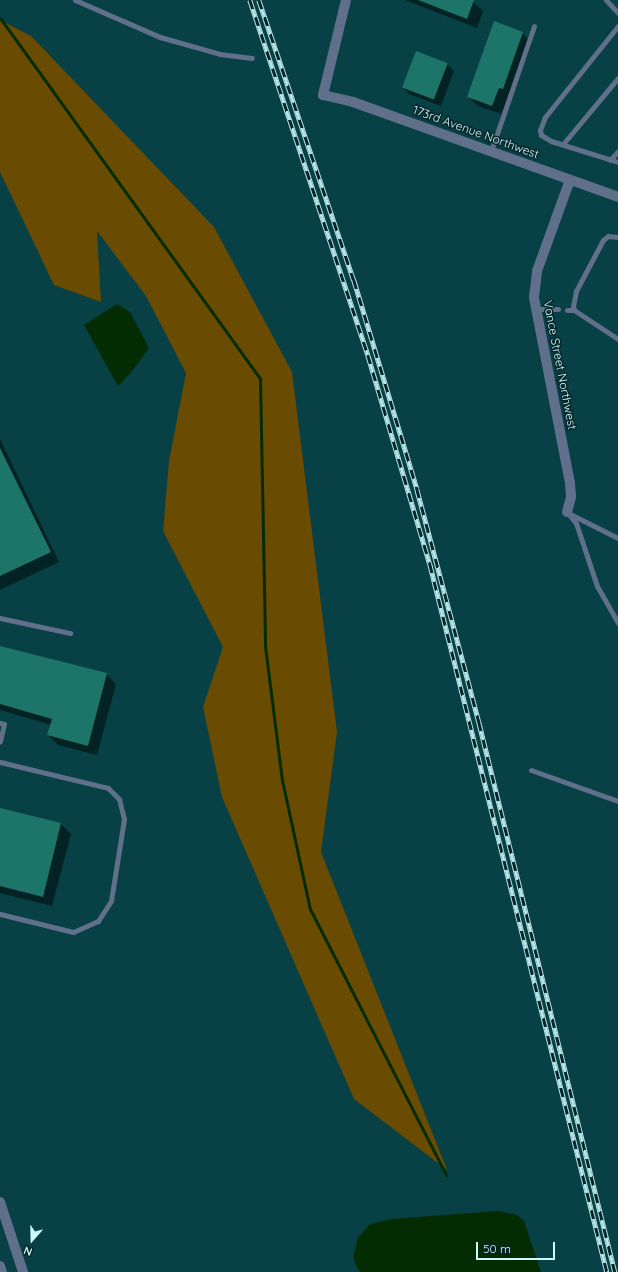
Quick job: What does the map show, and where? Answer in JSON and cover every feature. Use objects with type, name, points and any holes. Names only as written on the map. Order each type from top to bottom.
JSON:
[{"type":"street","name":"173rd Avenue Northwest","points":[[346,0],[323,95],[353,102],[618,197]]},
{"type":"street","name":"Vance Street Northwest","points":[[567,512],[572,497],[570,483],[534,297],[537,271],[570,180]]},
{"type":"street","points":[[0,1202],[23,1272]]},
{"type":"street","points":[[0,1266],[2,1272]]},
{"type":"lane","points":[[75,0],[160,37],[220,54],[252,58]]},
{"type":"lane","points":[[606,0],[618,13]]},
{"type":"lane","points":[[491,151],[534,26]]},
{"type":"lane","points":[[618,26],[542,123],[541,135],[563,144],[618,162]]},
{"type":"lane","points":[[563,144],[618,78]]},
{"type":"lane","points":[[610,160],[618,151]]},
{"type":"lane","points":[[574,310],[576,291],[603,240],[608,236],[618,238]]},
{"type":"lane","points":[[536,309],[558,309]]},
{"type":"lane","points":[[567,310],[574,310],[618,339]]},
{"type":"lane","points":[[567,512],[618,538]]},
{"type":"lane","points":[[567,512],[576,523],[597,586],[618,622]]},
{"type":"lane","points":[[0,618],[70,633]]},
{"type":"lane","points":[[0,723],[4,724],[0,742]]},
{"type":"lane","points":[[0,762],[108,788],[119,799],[124,819],[111,901],[98,921],[73,932],[0,914]]},
{"type":"lane","points":[[531,770],[618,801]]},
{"type":"shaded area","points":[[0,20],[31,36],[214,227],[292,372],[337,732],[321,852],[447,1170],[354,1099],[222,797],[203,707],[223,647],[163,531],[169,461],[186,373],[146,296],[97,231],[101,302],[54,285],[0,172]]},
{"type":"shaded area","points":[[117,304],[130,312],[149,348],[133,370],[118,386],[84,325]]},
{"type":"shaded area","points":[[498,1211],[517,1215],[524,1221],[541,1272],[361,1272],[357,1268],[353,1257],[358,1238],[370,1224],[392,1219]]},
{"type":"building","points":[[418,0],[474,0],[467,19]]},
{"type":"building","points":[[494,21],[523,32],[503,89],[499,88],[492,106],[467,97]]},
{"type":"building","points":[[416,51],[448,63],[434,100],[402,87]]},
{"type":"building","points":[[0,448],[51,552],[0,576]]},
{"type":"building","points":[[0,646],[107,673],[88,746],[47,735],[52,719],[0,704]]},
{"type":"building","points":[[0,808],[61,823],[43,897],[0,886]]},
{"type":"waterway","points":[[0,18],[260,379],[265,646],[282,780],[310,909],[446,1175]]},
{"type":"railway","points":[[250,0],[368,355],[430,564],[607,1272]]},
{"type":"railway","points":[[259,0],[354,280],[417,489],[479,722],[615,1272]]}]
